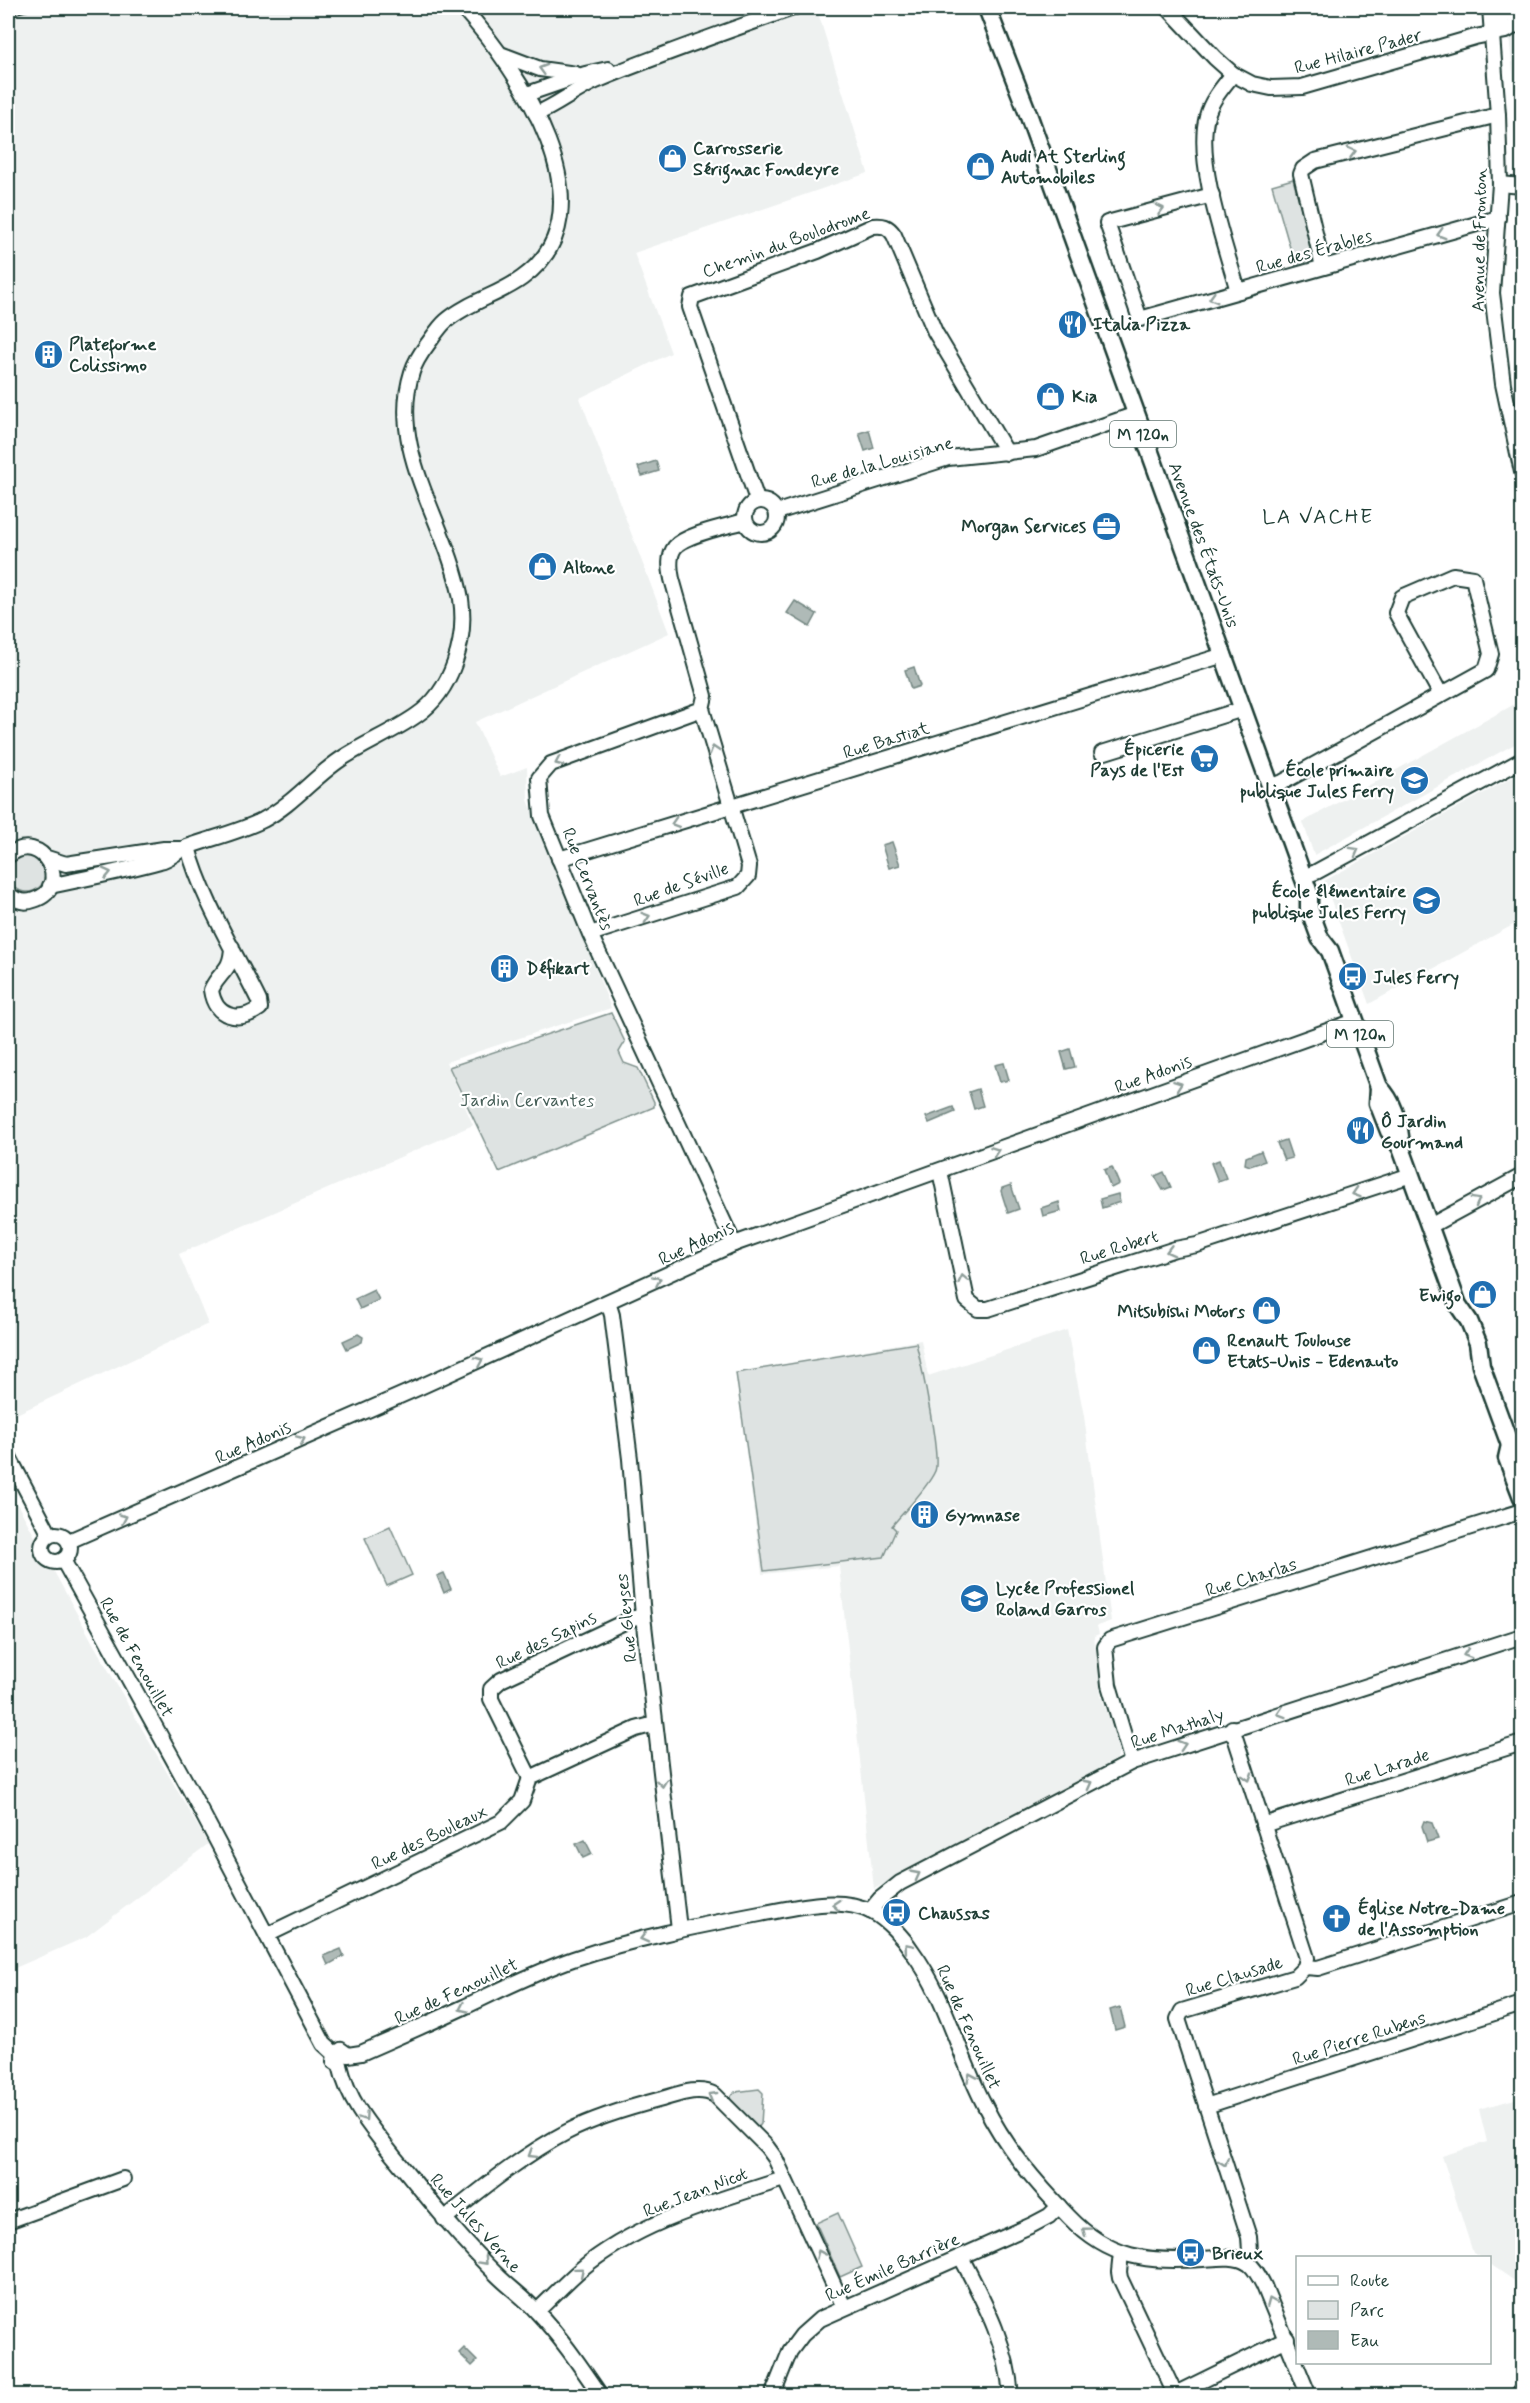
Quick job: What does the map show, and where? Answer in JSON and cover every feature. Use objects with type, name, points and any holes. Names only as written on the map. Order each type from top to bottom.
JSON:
[{"type":"main road","name":"Avenue des États-Unis","points":[[987,8],[1027,111],[1302,877],[1309,893],[1319,904],[1330,936],[1330,951],[1379,1087],[1388,1096],[1400,1126],[1401,1148],[1458,1305],[1469,1321],[1478,1343],[1480,1366],[1510,1445],[1520,1453],[1522,1461]]},
{"type":"main road","name":"Avenue des États-Unis","points":[[1510,1445],[1507,1458],[1522,1497]]},
{"type":"main road","points":[[1519,2396],[1522,2392]]},
{"type":"street","points":[[50,886],[164,861],[185,848],[234,832],[264,819],[307,788],[339,760],[419,714],[442,689],[462,632],[460,599],[451,564],[410,447],[405,421],[407,395],[413,368],[423,350],[446,321],[461,310],[505,289],[531,271],[552,240],[559,222],[562,189],[527,94],[503,55],[463,8]]},
{"type":"street","points":[[536,114],[553,107],[581,87],[637,64],[793,8]]},
{"type":"street","name":"Rue Hilaire Pader","points":[[1168,8],[1233,74],[1252,84],[1271,88],[1302,87],[1492,32],[1506,31],[1522,21]]},
{"type":"street","name":"Avenue de Fronton","points":[[1490,8],[1498,115],[1500,184],[1492,293],[1503,384],[1519,443],[1522,472]]},
{"type":"street","points":[[1492,32],[1504,16],[1520,8]]},
{"type":"street","points":[[503,55],[557,73],[585,74]]},
{"type":"street","points":[[527,94],[585,74],[637,64]]},
{"type":"street","points":[[1233,74],[1217,94],[1207,115],[1203,140],[1212,195],[1238,291]]},
{"type":"street","points":[[1323,267],[1301,174],[1303,169],[1315,161],[1498,115]]},
{"type":"street","points":[[1500,184],[1522,186]]},
{"type":"street","name":"Rue des Érables","points":[[1212,195],[1107,223],[1140,318],[1497,218]]},
{"type":"street","name":"Chemin du Boulodrome","points":[[757,501],[690,307],[692,297],[818,251],[873,226],[882,225],[889,228],[894,235],[935,332],[1007,453]]},
{"type":"street","name":"Rue de la Louisiane","points":[[777,512],[948,458],[1036,449],[1136,414]]},
{"type":"street","points":[[757,501],[771,503],[777,512],[777,523],[764,533],[750,529],[745,521],[746,511],[757,501]]},
{"type":"street","points":[[730,806],[702,709],[705,696],[670,565],[675,547],[687,539],[745,521]]},
{"type":"street","points":[[1271,787],[1441,695],[1486,670],[1491,654],[1473,578],[1453,575],[1402,597],[1395,613],[1441,695]]},
{"type":"street","name":"Rue Bastiat","points":[[559,859],[1224,655]]},
{"type":"street","name":"Rue Cervantès","points":[[702,709],[552,764],[539,778],[542,816],[590,934],[734,1244]]},
{"type":"street","points":[[1102,753],[1243,709]]},
{"type":"street","points":[[1302,877],[1316,872],[1522,760]]},
{"type":"street","name":"Rue de Séville","points":[[590,934],[738,887],[748,876],[749,866],[730,806]]},
{"type":"street","points":[[8,856],[15,851],[30,849],[66,864],[164,849],[185,848]]},
{"type":"street","points":[[185,848],[259,1001],[260,1008],[236,1018],[225,1015],[217,1008],[211,990],[214,983],[229,968],[232,946]]},
{"type":"street","points":[[8,894],[17,900],[29,902],[43,896],[50,886],[52,869],[47,858]]},
{"type":"street","name":"Rue Adonis","points":[[69,1541],[345,1421],[734,1244],[1355,1021]]},
{"type":"street","name":"Rue Robert","points":[[940,1171],[967,1300],[978,1309],[988,1309],[1175,1249],[1197,1245],[1412,1175]]},
{"type":"street","points":[[1430,1227],[1522,1176]]},
{"type":"street","name":"Rue Gleyses","points":[[608,1302],[612,1315],[630,1459],[643,1616],[679,1929]]},
{"type":"street","points":[[8,1455],[50,1535]]},
{"type":"street","name":"Rue Charlas","points":[[1132,1762],[1109,1685],[1105,1647],[1110,1640],[1522,1511]]},
{"type":"street","points":[[60,1534],[69,1541],[70,1552],[63,1560],[51,1561],[42,1552],[42,1545],[50,1535],[60,1534]]},
{"type":"street","name":"Rue de Fenouillet","points":[[63,1560],[324,2044],[341,2058],[361,2053],[426,2025],[570,1959],[609,1947],[679,1929],[807,1906],[831,1904],[870,1911],[889,1925],[911,1949],[935,1988],[984,2105],[1020,2162],[1075,2223],[1121,2253],[1150,2260],[1228,2258],[1246,2262]]},
{"type":"street","name":"Rue des Sapins","points":[[530,1778],[491,1699],[492,1689],[501,1680],[511,1675],[633,1618],[643,1616]]},
{"type":"street","name":"Rue Mathaly","points":[[870,1911],[880,1899],[900,1883],[1132,1762],[1522,1636]]},
{"type":"street","points":[[530,1778],[636,1729],[655,1724]]},
{"type":"street","name":"Rue Clausade","points":[[1232,1728],[1307,1958],[1305,1967],[1295,1977],[1182,2011],[1178,2019],[1250,2237],[1250,2251],[1246,2262]]},
{"type":"street","name":"Rue Larade","points":[[1263,1825],[1522,1743]]},
{"type":"street","name":"Rue des Bouleaux","points":[[267,1935],[501,1822],[522,1801],[530,1778]]},
{"type":"street","points":[[1305,1967],[1318,1968],[1522,1903]]},
{"type":"street","name":"Rue Pierre Rubens","points":[[1206,2106],[1522,2004]]},
{"type":"street","name":"Rue Jules Verne","points":[[341,2058],[344,2084],[369,2126],[444,2219],[497,2275],[537,2311],[601,2396]]},
{"type":"street","points":[[444,2219],[511,2167],[568,2132],[646,2103],[686,2092],[705,2091],[715,2095],[775,2158],[844,2307]]},
{"type":"street","points":[[8,2221],[123,2179]]},
{"type":"street","name":"Rue Jean Nicot","points":[[537,2311],[581,2270],[620,2242],[694,2208],[784,2179]]},
{"type":"street","name":"Rue Émile Barrière","points":[[772,2396],[790,2351],[802,2335],[820,2319],[1032,2225],[1049,2216],[1059,2206]]},
{"type":"street","points":[[1121,2253],[1120,2278],[1173,2395],[1287,2339]]},
{"type":"street","points":[[961,2257],[999,2336],[1009,2372],[1011,2396]]},
{"type":"street","points":[[1246,2262],[1264,2286],[1296,2362]]},
{"type":"street","points":[[1297,2364],[1309,2396]]},
{"type":"shaded area","points":[[8,8],[821,8],[818,13],[868,173],[634,253],[671,353],[580,398],[669,633],[475,722],[500,777],[527,767],[528,800],[611,1008],[446,1062],[473,1125],[179,1254],[208,1324],[8,1418]]},
{"type":"shaded area","points":[[1506,8],[1522,8],[1522,130],[1518,121]]},
{"type":"shaded area","name":"École primaire publique Jules Ferry","points":[[1522,700],[1522,740],[1314,855],[1303,822]]},
{"type":"shaded area","name":"École élémentaire publique Jules Ferry","points":[[1522,772],[1522,920],[1369,1004],[1324,881]]},
{"type":"shaded area","name":"Lycée Professionel Roland Garros","points":[[1067,1330],[1084,1416],[1111,1621],[1097,1626],[1099,1634],[1094,1636],[1101,1695],[1120,1750],[1116,1761],[874,1889],[839,1566],[762,1574],[736,1373],[921,1340],[928,1376]]},
{"type":"shaded area","points":[[8,1487],[94,1645],[208,1844],[86,1937],[8,1971]]},
{"type":"shaded area","points":[[1522,2097],[1522,2286],[1491,2265],[1491,2256],[1478,2256],[1473,2253],[1442,2156],[1487,2142],[1479,2109]]},
{"type":"green space","points":[[1293,179],[1315,259],[1295,265],[1272,185]]},
{"type":"green space","points":[[27,856],[40,861],[45,874],[40,887],[27,892],[14,887],[9,874],[14,861]]},
{"type":"green space","name":"Jardin Cervantes","points":[[611,1013],[625,1042],[619,1052],[624,1063],[638,1068],[654,1102],[654,1107],[499,1172],[449,1067]]},
{"type":"green space","points":[[916,1343],[933,1430],[935,1471],[921,1492],[892,1526],[896,1530],[884,1557],[764,1571],[736,1373]]},
{"type":"green space","points":[[390,1526],[412,1575],[387,1586],[365,1538]]},
{"type":"green space","points":[[759,2089],[763,2093],[761,2124],[758,2128],[731,2102],[730,2097],[735,2092]]},
{"type":"green space","points":[[838,2213],[862,2267],[840,2277],[816,2223]]},
{"type":"water","points":[[869,430],[874,448],[865,451],[859,433]]},
{"type":"water","points":[[656,461],[659,471],[642,476],[638,467]]},
{"type":"water","points":[[795,601],[817,614],[810,627],[787,613]]},
{"type":"water","points":[[914,667],[920,686],[911,689],[905,670]]},
{"type":"water","points":[[892,842],[900,865],[889,868],[882,845]]},
{"type":"water","points":[[1070,1049],[1075,1067],[1066,1069],[1061,1052]]},
{"type":"water","points":[[1004,1063],[1009,1080],[1000,1082],[995,1065]]},
{"type":"water","points":[[978,1089],[983,1106],[974,1109],[969,1092]]},
{"type":"water","points":[[953,1107],[955,1112],[929,1123],[926,1117]]},
{"type":"water","points":[[1286,1140],[1292,1158],[1284,1160],[1277,1143]]},
{"type":"water","points":[[1261,1151],[1265,1161],[1250,1166],[1245,1164],[1246,1157]]},
{"type":"water","points":[[1219,1160],[1226,1178],[1218,1181],[1211,1163]]},
{"type":"water","points":[[1112,1167],[1119,1184],[1111,1188],[1104,1170]]},
{"type":"water","points":[[1164,1172],[1171,1187],[1163,1190],[1155,1176]]},
{"type":"water","points":[[1011,1185],[1019,1209],[1008,1213],[1001,1191],[1002,1188]]},
{"type":"water","points":[[1118,1194],[1120,1202],[1102,1208],[1100,1199]]},
{"type":"water","points":[[1059,1202],[1061,1211],[1043,1216],[1041,1208]]},
{"type":"water","points":[[374,1290],[379,1300],[360,1309],[355,1299]]},
{"type":"water","points":[[358,1334],[363,1337],[362,1342],[347,1349],[343,1341]]},
{"type":"water","points":[[444,1573],[451,1589],[444,1593],[437,1576]]},
{"type":"water","points":[[1424,1821],[1432,1823],[1438,1839],[1427,1842],[1422,1826]]},
{"type":"water","points":[[585,1840],[592,1854],[583,1858],[576,1844]]},
{"type":"water","points":[[341,1949],[344,1956],[328,1965],[324,1956]]},
{"type":"water","points":[[1120,2007],[1125,2027],[1115,2030],[1110,2010]]},
{"type":"water","points":[[464,2348],[477,2361],[472,2366],[459,2353]]},
{"type":"railway","points":[[8,13],[28,8]]},
{"type":"place","name":"Carrosserie Sérignac Fondeyre","points":[[672,158]]},
{"type":"place","name":"Audi At Sterling Automobiles","points":[[980,166]]},
{"type":"place","name":"Italia Pizza","points":[[1072,324]]},
{"type":"place","name":"Plateforme Colissimo","points":[[48,354]]},
{"type":"place","name":"Kia","points":[[1051,396]]},
{"type":"place","name":"Morgan Services","points":[[1107,526]]},
{"type":"place","name":"Altone","points":[[542,567]]},
{"type":"place","name":"Épicerie Pays de l'Est","points":[[1205,759]]},
{"type":"place","name":"École primaire publique Jules Ferry","points":[[1415,780]]},
{"type":"place","name":"École élémentaire publique Jules Ferry","points":[[1427,901]]},
{"type":"place","name":"Défikart","points":[[505,968]]},
{"type":"place","name":"Jules Ferry","points":[[1352,977]]},
{"type":"place","name":"Ô Jardin Gourmand","points":[[1360,1131]]},
{"type":"place","name":"Ewigo","points":[[1482,1295]]},
{"type":"place","name":"Mitsubishi Motors","points":[[1266,1311]]},
{"type":"place","name":"Renault Toulouse Etats-Unis - Edenauto","points":[[1206,1350]]},
{"type":"place","name":"Gymnase","points":[[924,1515]]},
{"type":"place","name":"Lycée Professionel Roland Garros","points":[[975,1598]]},
{"type":"place","name":"Chaussas","points":[[897,1913]]},
{"type":"place","name":"Église Notre-Dame de l'Assomption","points":[[1337,1918]]},
{"type":"place","name":"Brieux","points":[[1191,2253]]},
{"type":"district","name":"LA VACHE","points":[[1318,516]]}]
